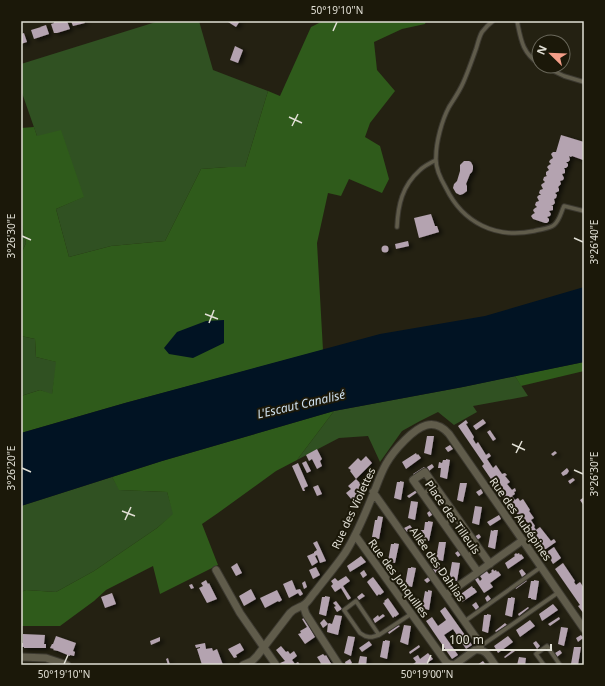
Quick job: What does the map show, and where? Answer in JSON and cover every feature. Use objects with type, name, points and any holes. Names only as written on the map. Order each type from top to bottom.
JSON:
[{"type":"street","name":"Rue des Violettes","points":[[243,665],[254,659],[264,648],[292,610],[305,604],[344,553],[354,535],[386,464],[398,447],[418,428],[429,425],[437,426]]},
{"type":"street","name":"Rue des Aubépines","points":[[437,426],[444,429],[449,434],[584,629]]},
{"type":"street","name":"Place des Tilleuls","points":[[478,572],[413,480],[425,472],[490,564]]},
{"type":"street","name":"Allée des Dahlias","points":[[373,492],[479,642],[481,648]]},
{"type":"street","name":"Rue des Jonquilles","points":[[354,535],[447,664],[456,664],[481,648]]},
{"type":"street","points":[[446,595],[523,540]]},
{"type":"street","points":[[216,570],[237,609],[276,665]]},
{"type":"street","points":[[305,604],[304,608],[306,614],[339,665]]},
{"type":"street","points":[[481,648],[495,665]]},
{"type":"street","points":[[21,657],[46,658],[67,665]]},
{"type":"lane","points":[[493,21],[481,33],[464,81],[445,117],[436,152],[437,168],[440,177],[456,206],[480,225],[491,229],[509,233],[530,232],[554,226],[564,206],[584,211]]},
{"type":"lane","points":[[517,21],[524,49],[531,58]]},
{"type":"lane","points":[[560,74],[584,82]]},
{"type":"lane","points":[[397,227],[399,203],[408,184],[421,169],[436,160]]},
{"type":"lane","points":[[423,494],[435,486]]},
{"type":"lane","points":[[445,524],[456,516]]},
{"type":"lane","points":[[467,556],[479,548]]},
{"type":"lane","points":[[464,621],[541,567]]},
{"type":"lane","points":[[481,648],[558,592]]},
{"type":"lane","points":[[379,635],[356,602],[344,610],[362,635],[372,637],[379,635],[411,614]]},
{"type":"lane","points":[[544,665],[536,654],[547,646],[560,665]]},
{"type":"green space","points":[[159,21],[199,21],[213,70],[268,91],[245,167],[201,169],[165,241],[111,246],[69,257],[56,209],[83,197],[37,136],[21,90],[21,64]]},
{"type":"green space","points":[[323,21],[426,21],[425,24],[402,29],[374,42],[377,70],[395,91],[370,123],[365,137],[380,146],[389,179],[382,193],[349,179],[341,196],[328,193],[317,243],[323,350],[125,403],[21,433],[21,396],[40,390],[52,394],[56,362],[36,357],[35,339],[21,336],[21,254],[26,243],[21,220],[21,128],[34,127],[37,136],[61,130],[84,197],[56,209],[69,257],[111,246],[165,241],[201,169],[245,167],[268,91],[280,96],[311,27]]},
{"type":"green space","points":[[21,220],[26,243],[21,254]]},
{"type":"green space","points":[[21,336],[35,339],[36,357],[57,362],[52,395],[40,390],[21,396]]},
{"type":"green space","points":[[584,362],[584,371],[521,386],[515,376]]},
{"type":"green space","points":[[515,376],[528,396],[473,406],[477,412],[454,425],[438,412],[402,431],[380,462],[368,436],[339,438],[297,460],[334,411]]},
{"type":"green space","points":[[334,411],[297,460],[276,471],[202,524],[218,565],[160,594],[153,566],[106,590],[94,601],[60,626],[21,626],[21,592],[26,590],[56,592],[94,571],[157,528],[173,514],[167,492],[119,490],[112,477]]},
{"type":"green space","points":[[112,477],[120,490],[167,492],[174,514],[157,528],[94,571],[56,592],[26,590],[21,592],[21,506]]},
{"type":"water","name":"L'Escaut Canalisé","points":[[584,287],[584,362],[463,387],[334,411],[162,461],[21,506],[21,433],[125,403],[380,334],[485,316]]},
{"type":"water","points":[[224,320],[224,343],[193,358],[169,354],[164,348],[177,332],[206,321]]},
{"type":"building","points":[[59,21],[67,21],[70,29],[54,33],[51,24]]},
{"type":"building","points":[[71,21],[84,21],[85,23],[73,26]]},
{"type":"building","points":[[240,21],[236,27],[228,22]]},
{"type":"building","points":[[46,25],[49,34],[34,39],[31,30]]},
{"type":"building","points":[[24,33],[27,42],[21,44],[21,34]]},
{"type":"building","points":[[235,46],[243,50],[238,63],[230,60]]},
{"type":"building","points":[[561,135],[584,142],[584,157],[583,160],[569,156],[570,160],[566,162],[568,166],[564,168],[565,173],[562,174],[564,178],[560,181],[561,184],[558,187],[559,191],[555,193],[557,195],[554,199],[555,203],[551,205],[553,206],[553,210],[549,211],[551,214],[547,217],[549,221],[545,223],[533,219],[531,216],[535,213],[533,210],[537,207],[535,205],[536,202],[539,201],[537,197],[541,195],[539,193],[540,190],[543,189],[541,185],[545,182],[543,180],[544,177],[547,176],[546,172],[549,170],[547,167],[551,164],[549,162],[553,158],[551,154],[556,152]]},
{"type":"building","points":[[464,161],[471,162],[473,169],[466,184],[467,191],[460,195],[456,193],[453,188],[457,181],[460,165]]},
{"type":"building","points":[[431,214],[435,226],[437,226],[439,232],[419,238],[414,218]]},
{"type":"building","points":[[408,241],[409,246],[396,249],[395,244]]},
{"type":"building","points":[[385,245],[388,246],[388,252],[385,253],[382,252],[381,249],[382,246]]},
{"type":"building","points":[[483,419],[486,423],[476,430],[473,426]]},
{"type":"building","points":[[466,420],[468,423],[466,424],[474,437],[473,439],[476,444],[478,442],[486,455],[489,453],[491,456],[487,459],[493,468],[496,465],[502,474],[505,473],[507,475],[505,476],[510,482],[507,484],[512,490],[515,488],[515,494],[512,496],[515,500],[518,498],[520,501],[523,499],[530,510],[529,511],[534,518],[531,520],[536,530],[540,527],[551,541],[554,539],[556,542],[543,551],[482,466],[484,464],[458,426]]},
{"type":"building","points":[[490,430],[496,439],[493,441],[487,432]]},
{"type":"building","points":[[427,436],[434,436],[431,455],[424,453]]},
{"type":"building","points":[[450,445],[453,449],[448,452],[445,448]]},
{"type":"building","points":[[317,449],[322,459],[320,461],[322,466],[317,469],[312,459],[309,461],[306,455]]},
{"type":"building","points":[[555,451],[557,453],[553,456],[551,454]]},
{"type":"building","points":[[416,453],[421,458],[406,469],[402,462]]},
{"type":"building","points":[[366,456],[372,463],[356,479],[350,471],[351,470],[348,468],[358,458],[361,461]]},
{"type":"building","points":[[443,460],[450,460],[447,479],[440,477],[441,468],[438,468],[439,462],[442,463]]},
{"type":"building","points":[[306,461],[311,471],[307,473],[302,463]]},
{"type":"building","points":[[298,463],[308,486],[304,488],[305,491],[303,491],[292,466]]},
{"type":"building","points":[[432,464],[434,467],[429,471],[427,467]]},
{"type":"building","points":[[424,467],[425,468],[414,476],[413,474]]},
{"type":"building","points":[[567,468],[569,471],[563,476],[561,473]]},
{"type":"building","points":[[573,478],[575,480],[570,484],[568,481]]},
{"type":"building","points":[[356,479],[365,488],[352,500],[346,493],[351,489],[348,486]]},
{"type":"building","points":[[397,482],[404,482],[401,500],[394,498]]},
{"type":"building","points":[[460,483],[467,483],[463,502],[457,500]]},
{"type":"building","points":[[318,485],[322,494],[317,496],[313,487]]},
{"type":"building","points":[[418,489],[419,491],[409,498],[407,496]]},
{"type":"building","points":[[481,489],[483,493],[479,496],[476,492]]},
{"type":"building","points":[[584,497],[584,506],[580,500]]},
{"type":"building","points":[[411,501],[418,502],[415,520],[408,518]]},
{"type":"building","points":[[475,506],[482,507],[479,525],[472,523]]},
{"type":"building","points":[[432,509],[435,513],[429,517],[427,513]]},
{"type":"building","points":[[499,515],[501,519],[490,526],[487,522]]},
{"type":"building","points":[[378,516],[383,517],[379,539],[372,537],[375,520],[377,520]]},
{"type":"building","points":[[425,522],[433,522],[429,541],[422,539],[422,536],[420,536],[421,530],[424,530]]},
{"type":"building","points":[[410,525],[412,528],[407,532],[404,528]]},
{"type":"building","points":[[491,530],[498,530],[495,549],[488,547]]},
{"type":"building","points":[[479,534],[481,537],[476,541],[474,537]]},
{"type":"building","points":[[317,541],[326,561],[320,563],[317,555],[315,556],[318,562],[312,566],[307,556],[317,550],[313,543]]},
{"type":"building","points":[[439,542],[446,542],[443,561],[436,559]]},
{"type":"building","points":[[391,544],[399,544],[395,563],[388,561]]},
{"type":"building","points":[[378,547],[380,551],[375,554],[373,551]]},
{"type":"building","points":[[554,547],[561,558],[553,564],[548,555],[546,557],[544,554]]},
{"type":"building","points":[[461,549],[463,553],[458,557],[455,553]]},
{"type":"building","points":[[516,553],[521,554],[524,558],[508,569],[505,563],[515,556],[514,555]]},
{"type":"building","points":[[361,556],[366,562],[350,572],[347,566]]},
{"type":"building","points":[[452,562],[460,563],[457,581],[449,579]]},
{"type":"building","points":[[237,563],[242,573],[236,576],[231,567]]},
{"type":"building","points":[[563,563],[576,585],[580,582],[584,588],[584,614],[578,606],[580,605],[555,569]]},
{"type":"building","points":[[438,565],[441,569],[435,573],[433,569]]},
{"type":"building","points":[[316,567],[320,575],[313,579],[309,570]]},
{"type":"building","points":[[408,568],[416,568],[412,587],[405,585]]},
{"type":"building","points":[[493,569],[494,571],[498,571],[501,575],[490,583],[493,587],[484,593],[474,578],[477,576],[480,581],[482,579],[480,576],[483,572],[486,570],[489,574]]},
{"type":"building","points":[[522,569],[526,574],[522,577],[519,571]]},
{"type":"building","points":[[364,570],[367,575],[363,578],[360,573]]},
{"type":"building","points":[[346,576],[350,581],[343,586],[351,598],[348,600],[341,588],[335,592],[331,586],[333,584],[331,581],[335,578],[338,581]]},
{"type":"building","points":[[430,576],[432,579],[427,583],[424,580]]},
{"type":"building","points":[[373,577],[384,592],[377,596],[367,582]]},
{"type":"building","points":[[206,580],[217,599],[207,603],[199,588],[203,586],[201,583]]},
{"type":"building","points":[[292,580],[296,590],[300,589],[303,594],[300,596],[298,593],[289,598],[283,584]]},
{"type":"building","points":[[526,580],[527,581],[516,589],[515,587]]},
{"type":"building","points":[[305,581],[307,587],[304,589],[302,583]]},
{"type":"building","points":[[531,581],[539,581],[536,600],[528,598]]},
{"type":"building","points":[[192,584],[194,588],[191,589],[189,585]]},
{"type":"building","points":[[472,586],[477,592],[462,602],[458,596]]},
{"type":"building","points":[[251,589],[256,599],[244,606],[239,596]]},
{"type":"building","points":[[277,590],[282,600],[265,608],[260,598]]},
{"type":"building","points":[[428,590],[432,591],[429,610],[422,608],[425,591],[428,592]]},
{"type":"building","points":[[408,592],[414,598],[409,602],[404,595]]},
{"type":"building","points":[[112,593],[116,604],[105,608],[101,597]]},
{"type":"building","points":[[362,593],[365,596],[359,600],[357,597]]},
{"type":"building","points":[[488,595],[491,599],[487,602],[485,598]]},
{"type":"building","points":[[322,597],[330,597],[326,616],[319,614]]},
{"type":"building","points":[[388,598],[399,614],[393,618],[383,603]]},
{"type":"building","points":[[508,598],[515,598],[512,617],[505,615]]},
{"type":"building","points":[[336,601],[342,609],[337,612],[334,607],[336,606],[333,603]]},
{"type":"building","points":[[476,602],[479,607],[476,610],[472,605]]},
{"type":"building","points":[[553,604],[558,610],[542,621],[539,614]]},
{"type":"building","points":[[445,607],[472,645],[466,649],[453,629],[444,635],[458,655],[452,659],[426,621],[432,617],[438,626],[446,620],[440,611]]},
{"type":"building","points":[[528,607],[529,608],[519,616],[518,614]]},
{"type":"building","points":[[383,614],[385,616],[375,623],[373,619],[378,615],[379,617]]},
{"type":"building","points":[[335,615],[342,616],[338,635],[327,632],[328,624],[332,624]]},
{"type":"building","points":[[484,615],[491,615],[488,633],[482,631]]},
{"type":"building","points":[[559,617],[560,619],[550,626],[548,624]]},
{"type":"building","points":[[304,618],[315,637],[305,644],[298,634],[307,627],[302,619]]},
{"type":"building","points":[[324,619],[328,624],[323,628],[320,623]]},
{"type":"building","points":[[530,620],[535,626],[520,637],[516,630]]},
{"type":"building","points":[[505,623],[507,625],[496,632],[495,631]]},
{"type":"building","points":[[398,625],[400,626],[389,634],[388,632]]},
{"type":"building","points":[[404,625],[411,626],[408,645],[400,642]]},
{"type":"building","points":[[561,627],[568,628],[564,646],[558,644]]},
{"type":"building","points":[[23,634],[45,635],[44,644],[46,644],[46,648],[21,647],[21,643],[23,643]]},
{"type":"building","points":[[581,635],[583,638],[578,642],[576,638]]},
{"type":"building","points":[[56,636],[76,643],[73,651],[75,652],[74,656],[70,656],[50,648]]},
{"type":"building","points":[[348,636],[355,637],[351,656],[344,653]]},
{"type":"building","points":[[508,636],[513,642],[498,653],[494,646]]},
{"type":"building","points":[[160,637],[160,641],[151,645],[150,641]]},
{"type":"building","points":[[369,641],[372,645],[362,652],[359,648]]},
{"type":"building","points":[[383,641],[390,641],[387,659],[380,657]]},
{"type":"building","points":[[536,641],[540,646],[537,649],[533,643]]},
{"type":"building","points":[[205,643],[206,649],[212,648],[213,651],[217,649],[223,665],[202,665],[197,649],[200,647],[196,648],[195,645]]},
{"type":"building","points":[[240,643],[244,650],[234,658],[228,649]]},
{"type":"building","points":[[419,645],[420,647],[410,654],[409,652]]},
{"type":"building","points":[[281,646],[290,654],[294,651],[297,656],[292,660],[295,664],[298,662],[300,665],[281,665],[280,663],[285,661],[276,650]]},
{"type":"building","points":[[574,647],[581,647],[578,665],[571,664]]},
{"type":"building","points":[[514,649],[515,651],[505,658],[504,657]]},
{"type":"building","points":[[560,650],[562,653],[557,657],[555,653]]},
{"type":"building","points":[[428,653],[433,659],[424,665],[413,664],[416,662],[413,658],[418,655],[420,659]]},
{"type":"building","points":[[323,654],[325,656],[326,655],[332,665],[322,665],[317,657]]},
{"type":"building","points":[[360,656],[367,657],[366,665],[358,665]]},
{"type":"building","points":[[519,657],[526,658],[525,665],[517,665]]},
{"type":"building","points":[[168,658],[170,665],[168,665],[166,659]]},
{"type":"building","points":[[350,659],[352,663],[346,665],[345,662]]},
{"type":"building","points":[[483,661],[486,665],[477,665]]}]
